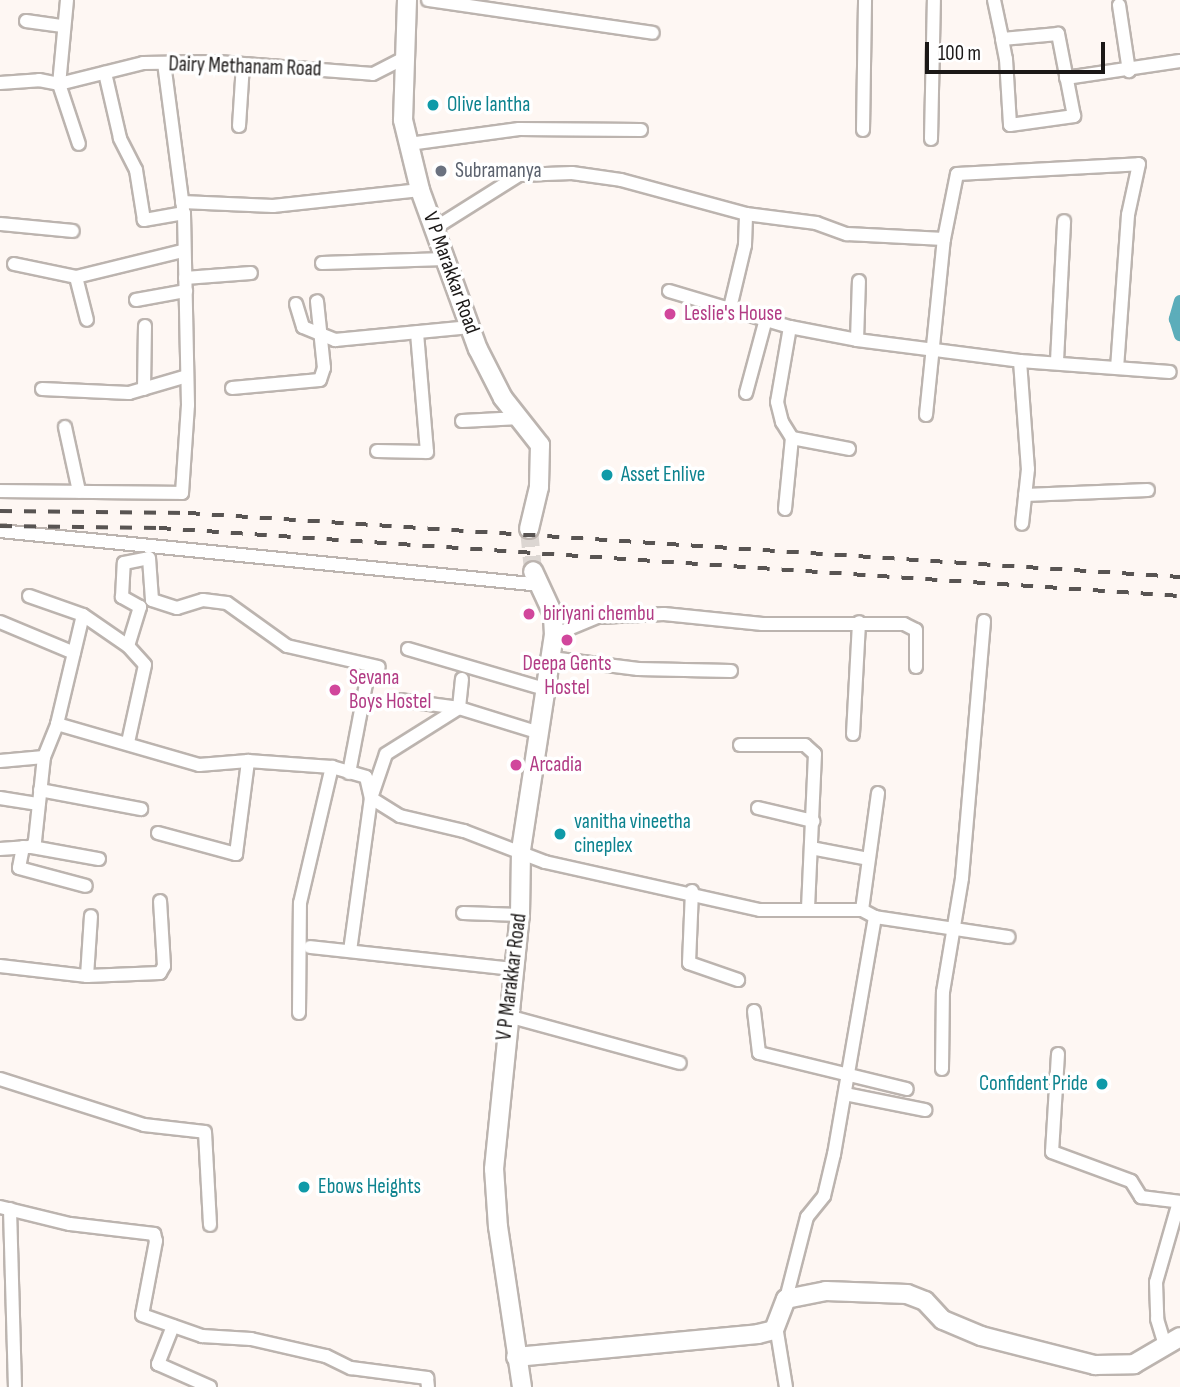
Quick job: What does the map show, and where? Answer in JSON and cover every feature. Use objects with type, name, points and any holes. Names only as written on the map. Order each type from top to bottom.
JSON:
[{"type":"street","points":[[67,0],[59,84],[79,144]]},
{"type":"street","name":"V P Marakkar Road","points":[[407,0],[403,120],[420,190],[470,327],[503,398],[536,435],[541,456],[529,529]]},
{"type":"street","points":[[428,0],[484,5],[653,33]]},
{"type":"street","points":[[863,130],[865,0]]},
{"type":"street","points":[[931,139],[934,0]]},
{"type":"street","points":[[994,0],[1002,39],[1010,125],[1074,116],[1058,34],[1002,39]]},
{"type":"street","points":[[1119,5],[1129,71]]},
{"type":"street","points":[[26,21],[63,26]]},
{"type":"street","name":"Dairy Methanam Road","points":[[0,83],[39,80],[59,84],[142,62],[243,64],[373,74],[405,58]]},
{"type":"street","points":[[1066,79],[1180,61]]},
{"type":"street","points":[[0,491],[182,493],[187,442],[183,207],[164,63]]},
{"type":"street","points":[[239,126],[243,64]]},
{"type":"street","points":[[105,73],[120,138],[136,170],[144,220],[183,207],[273,206],[420,190]]},
{"type":"street","points":[[409,144],[519,129],[641,130]]},
{"type":"street","points":[[926,415],[936,348],[944,239],[957,174],[1139,164],[1128,215],[1117,367]]},
{"type":"street","points":[[435,228],[519,175],[572,173],[621,180],[746,215],[816,223],[847,234],[944,239]]},
{"type":"street","points":[[730,308],[745,245],[746,215]]},
{"type":"street","points":[[1057,361],[1064,221]]},
{"type":"street","points":[[0,225],[73,230]]},
{"type":"street","points":[[14,264],[76,277],[183,251]]},
{"type":"street","points":[[322,263],[445,259]]},
{"type":"street","points":[[136,300],[186,284],[251,273]]},
{"type":"street","points":[[76,277],[87,320]]},
{"type":"street","points":[[857,340],[859,281]]},
{"type":"street","points":[[669,291],[790,327],[857,340],[936,348],[1020,361],[1057,361],[1170,372]]},
{"type":"street","points":[[232,388],[320,380],[324,368],[317,301]]},
{"type":"street","points":[[296,304],[303,327],[335,340],[470,327]]},
{"type":"street","points":[[746,393],[766,319]]},
{"type":"street","points":[[144,389],[145,326]]},
{"type":"street","points":[[785,509],[792,438],[777,402],[790,327]]},
{"type":"street","points":[[377,451],[427,452],[418,332]]},
{"type":"street","points":[[1020,361],[1028,469],[1022,524]]},
{"type":"street","points":[[41,388],[92,394],[144,389],[184,377]]},
{"type":"street","points":[[462,421],[520,418]]},
{"type":"street","points":[[65,427],[79,491]]},
{"type":"street","points":[[792,438],[849,449]]},
{"type":"street","points":[[1025,495],[1149,490]]},
{"type":"street","points":[[0,531],[537,578]]},
{"type":"street","points":[[128,646],[140,607],[122,597],[124,563],[149,558],[152,600],[177,608],[203,600],[227,603],[287,646],[379,667]]},
{"type":"street","name":"V P Marakkar Road","points":[[522,1387],[516,1357],[494,1169],[512,969],[520,915],[522,850],[548,690],[554,635],[537,578]]},
{"type":"street","points":[[29,596],[83,615],[128,646],[145,666],[128,742]]},
{"type":"street","points":[[83,615],[57,724],[44,758],[39,804],[28,847],[19,868],[86,886]]},
{"type":"street","points":[[554,635],[609,616],[696,616],[762,624],[859,622],[915,628],[916,667]]},
{"type":"street","points":[[942,1069],[943,992],[955,929],[984,621]]},
{"type":"street","points":[[0,622],[74,653]]},
{"type":"street","points":[[853,734],[859,622]]},
{"type":"street","points":[[408,649],[548,690]]},
{"type":"street","points":[[551,658],[638,668],[731,671]]},
{"type":"street","points":[[349,773],[367,679]]},
{"type":"street","points":[[459,708],[462,679]]},
{"type":"street","points":[[398,701],[459,708],[540,733]]},
{"type":"street","points":[[350,951],[371,798],[386,754],[459,708]]},
{"type":"street","points":[[57,724],[128,742],[199,765],[248,761],[332,767],[366,777],[371,798],[400,816],[522,850],[545,862],[692,891],[760,910],[862,910],[875,917],[1009,937]]},
{"type":"street","points":[[740,745],[805,745],[816,754],[808,910]]},
{"type":"street","points":[[0,761],[44,758]]},
{"type":"street","points":[[158,833],[236,854],[248,761]]},
{"type":"street","points":[[299,1013],[300,903],[332,767]]},
{"type":"street","points":[[40,790],[141,809]]},
{"type":"street","points":[[862,910],[878,793]]},
{"type":"street","points":[[0,798],[39,804]]},
{"type":"street","points":[[758,808],[813,821]]},
{"type":"street","points":[[0,849],[28,847],[99,859]]},
{"type":"street","points":[[811,848],[868,859]]},
{"type":"street","points":[[692,891],[689,963],[738,980]]},
{"type":"street","points":[[0,966],[87,976],[160,973],[164,966],[160,901]]},
{"type":"street","points":[[463,913],[520,915]]},
{"type":"street","points":[[87,976],[90,916]]},
{"type":"street","points":[[786,1387],[776,1326],[786,1299],[807,1217],[824,1195],[845,1094],[875,917]]},
{"type":"street","points":[[310,947],[512,969]]},
{"type":"street","points":[[754,1011],[759,1054],[907,1089]]},
{"type":"street","points":[[508,1016],[680,1063]]},
{"type":"street","points":[[786,1299],[827,1291],[907,1294],[925,1301],[943,1320],[981,1336],[1095,1365],[1134,1364],[1172,1342],[1157,1319],[1156,1282],[1179,1196],[1141,1197],[1131,1181],[1052,1152],[1058,1054]]},
{"type":"street","points":[[0,1079],[144,1125],[205,1132],[210,1225]]},
{"type":"street","points":[[845,1094],[925,1110]]},
{"type":"street","points":[[15,1387],[14,1292],[5,1208],[70,1224],[154,1234],[142,1315],[202,1336],[251,1339],[313,1353],[351,1368],[427,1378],[428,1387]]},
{"type":"street","points":[[0,1291],[14,1292]]},
{"type":"street","points":[[173,1326],[158,1364],[210,1387]]},
{"type":"street","points":[[516,1357],[758,1334],[776,1326]]},
{"type":"waterway","points":[[1180,301],[1175,319],[1180,335]]},
{"type":"tunnel","points":[[529,529],[533,571]]},
{"type":"railway","points":[[0,511],[188,513],[1180,577]]},
{"type":"railway","points":[[0,526],[159,528],[1180,596]]},
{"type":"place","name":"Olive Iantha","points":[[433,105]]},
{"type":"place","name":"Subramanya","points":[[441,171]]},
{"type":"place","name":"Leslie's House","points":[[670,314]]},
{"type":"place","name":"Asset Enlive","points":[[607,475]]},
{"type":"place","name":"biriyani chembu","points":[[529,614]]},
{"type":"place","name":"Deepa Gents Hostel","points":[[567,640]]},
{"type":"place","name":"Sevana Boys Hostel","points":[[335,690]]},
{"type":"place","name":"Arcadia","points":[[516,765]]},
{"type":"place","name":"vanitha vineetha cineplex","points":[[560,834]]},
{"type":"place","name":"Confident Pride","points":[[1102,1084]]},
{"type":"place","name":"Ebows Heights","points":[[304,1187]]}]
